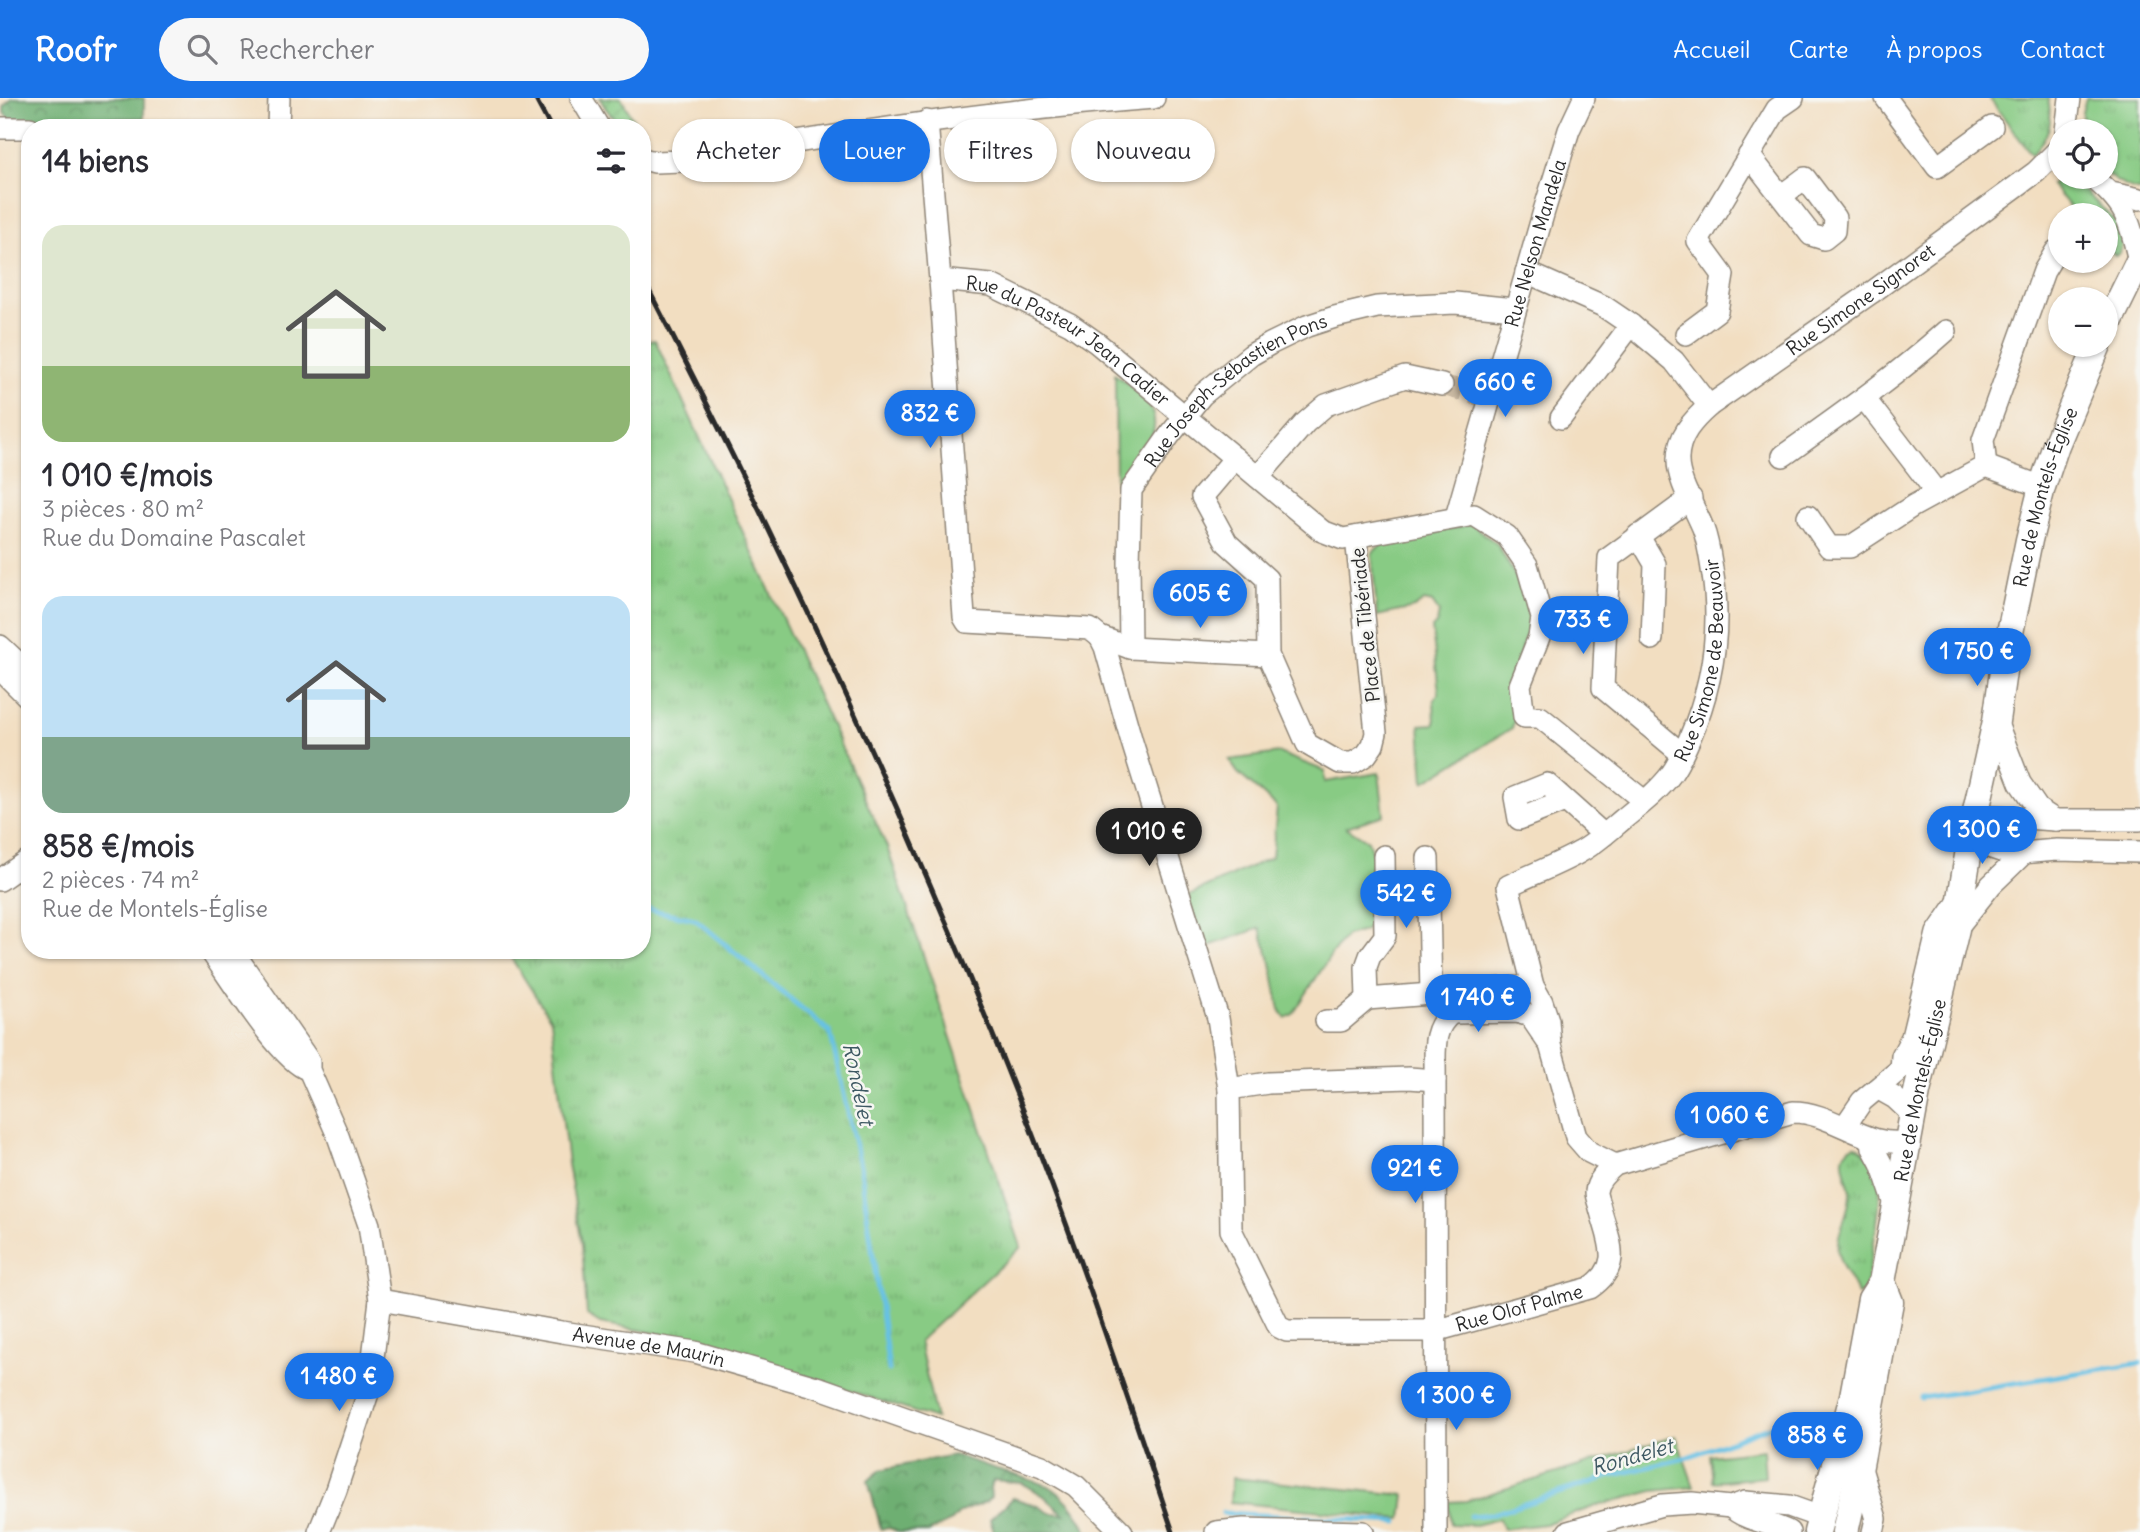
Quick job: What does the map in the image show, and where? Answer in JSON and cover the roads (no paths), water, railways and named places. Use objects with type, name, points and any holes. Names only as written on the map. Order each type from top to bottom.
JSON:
[{"type":"main road","points":[[2118,304],[2140,260]]},
{"type":"main road","name":"Rue de Montels-Église","points":[[1819,1527],[1853,1396],[1871,1299],[1882,1282],[1913,1115],[1956,929],[1973,825],[1996,721],[2029,540],[2042,487],[2070,407],[2093,357]]},
{"type":"main road","name":"Rue de Montels-Église","points":[[1844,1532],[1860,1465],[1890,1302],[1882,1282]]},
{"type":"main road","points":[[1844,1532],[1832,1512],[1853,1425],[1853,1396]]},
{"type":"street","points":[[278,119],[279,98]]},
{"type":"street","points":[[581,98],[594,119]]},
{"type":"street","points":[[930,121],[1044,107],[1154,98]]},
{"type":"street","name":"Rue Nelson Mandela","points":[[1569,130],[1570,98]]},
{"type":"street","name":"Rue Nelson Mandela","points":[[1456,517],[1514,309],[1569,130],[1583,98]]},
{"type":"street","points":[[1686,334],[1717,311],[1723,275],[1698,242],[1777,109],[1793,98]]},
{"type":"street","points":[[1886,98],[1937,167],[1992,127]]},
{"type":"street","points":[[2067,119],[2070,98]]},
{"type":"street","points":[[0,128],[21,128]]},
{"type":"street","points":[[651,160],[682,161],[819,139]]},
{"type":"street","points":[[1749,155],[1781,196]]},
{"type":"street","points":[[930,158],[964,617],[967,622],[1090,629],[1100,637],[1130,648],[1268,655],[1267,579],[1227,543],[1202,497],[1235,458]]},
{"type":"street","name":"Rue Simone Signoret","points":[[1688,428],[1709,406],[1871,293],[2036,172],[2048,160]]},
{"type":"street","points":[[2036,172],[2048,172]]},
{"type":"street","points":[[2106,189],[2123,207],[2140,260]]},
{"type":"street","points":[[2111,193],[2140,199]]},
{"type":"street","points":[[1986,466],[1983,440],[2048,264]]},
{"type":"street","points":[[1526,272],[1603,306],[1630,325],[1674,361],[1709,406]]},
{"type":"street","name":"Rue du Pasteur Jean Cadier","points":[[940,280],[991,285],[1070,324],[1097,343],[1322,531],[1343,539],[1356,537]]},
{"type":"street","name":"Rue Joseph-Sébastien Pons","points":[[1130,648],[1131,490],[1202,395],[1251,355],[1307,326],[1377,307],[1455,303],[1514,309]]},
{"type":"street","points":[[1561,418],[1630,325]]},
{"type":"street","points":[[1783,456],[1864,398],[1920,355],[1946,331]]},
{"type":"street","points":[[1258,477],[1305,423],[1326,405],[1405,377],[1442,385]]},
{"type":"street","points":[[1864,398],[1937,493]]},
{"type":"street","name":"Rue Simone de Beauvoir","points":[[1533,986],[1508,886],[1581,851],[1644,801],[1671,774],[1698,719],[1707,688],[1717,630],[1712,570],[1704,532],[1678,466],[1678,450],[1688,428]]},
{"type":"street","points":[[1808,516],[1829,547],[1850,547],[1986,466],[2042,487]]},
{"type":"street","points":[[1682,754],[1603,688],[1609,558],[1691,498]]},
{"type":"street","name":"Place de Tibériade","points":[[1268,655],[1307,744],[1340,763],[1353,763],[1366,755],[1373,745],[1376,733],[1356,537],[1474,515],[1507,536],[1527,565],[1542,618],[1539,637],[1520,685],[1524,716],[1540,717],[1644,801]]},
{"type":"street","points":[[1638,535],[1655,564],[1652,639]]},
{"type":"street","points":[[1100,637],[1218,1018],[1229,1088],[1231,1230],[1279,1327],[1287,1331],[1435,1331]]},
{"type":"street","points":[[0,646],[21,666]]},
{"type":"street","points":[[0,669],[21,690]]},
{"type":"street","points":[[1996,721],[2020,783],[2038,809],[2055,820]]},
{"type":"street","points":[[1566,801],[1604,835]]},
{"type":"street","points":[[2140,820],[2055,820],[1993,816],[1982,818],[1973,825],[1981,838],[1992,848],[2010,854],[2057,850],[2140,852]]},
{"type":"street","points":[[1956,929],[1991,885],[2022,855]]},
{"type":"street","points":[[1367,999],[1366,967],[1370,956],[1385,936],[1384,856]]},
{"type":"street","points":[[1428,858],[1431,994]]},
{"type":"street","points":[[0,880],[21,865]]},
{"type":"street","name":"Rue de Montels-Église","points":[[1901,1069],[1902,1056],[1912,1037],[1937,933],[1960,900]]},
{"type":"street","points":[[216,959],[272,1038],[299,1066],[309,1070]]},
{"type":"street","points":[[238,959],[309,1060],[309,1070],[338,1136],[369,1225],[380,1300],[369,1390],[319,1532]]},
{"type":"street","points":[[1326,1021],[1341,1021],[1367,999],[1533,986],[1548,1020],[1550,1045],[1576,1137],[1589,1153],[1615,1165],[1793,1112],[1805,1112],[1845,1126],[1872,1140],[1898,1143],[1909,1141]]},
{"type":"street","points":[[1436,1532],[1437,1029],[1451,1013],[1517,1012],[1530,1016],[1550,1045]]},
{"type":"street","points":[[1845,1126],[1862,1101],[1929,1043]]},
{"type":"street","points":[[1229,1088],[1268,1083],[1409,1078],[1435,1080]]},
{"type":"street","points":[[1879,1089],[1895,1098],[1913,1115]]},
{"type":"street","points":[[1872,1140],[1897,1208]]},
{"type":"street","name":"Rue Olof Palme","points":[[1435,1331],[1590,1288],[1602,1280],[1610,1268],[1612,1255],[1596,1193],[1603,1175],[1615,1165]]},
{"type":"street","name":"Avenue de Maurin","points":[[380,1300],[695,1352],[820,1388],[1042,1466],[1076,1486],[1122,1532]]},
{"type":"street","points":[[1860,1465],[1876,1519],[1873,1532]]},
{"type":"street","points":[[1568,1532],[1662,1505],[1692,1503],[1731,1507],[1745,1502],[1789,1506],[1819,1527]]},
{"type":"street","points":[[1731,1507],[1740,1516],[1759,1520],[1788,1532]]},
{"type":"street","points":[[1216,1532],[1244,1529],[1363,1532]]},
{"type":"waterway","name":"Rondelet","points":[[651,910],[695,919],[830,1032],[861,1170],[889,1370]]},
{"type":"waterway","name":"Rondelet","points":[[1921,1398],[2140,1363]]},
{"type":"waterway","name":"Rondelet","points":[[1470,1516],[1493,1514],[1611,1476],[1685,1458],[1800,1415]]},
{"type":"waterway","name":"Rondelet","points":[[1223,1513],[1398,1522]]},
{"type":"tunnel","points":[[1442,385],[1489,398]]},
{"type":"railway","points":[[535,98],[546,119]]},
{"type":"railway","points":[[651,295],[798,590],[941,909],[1048,1175],[1173,1532]]}]
